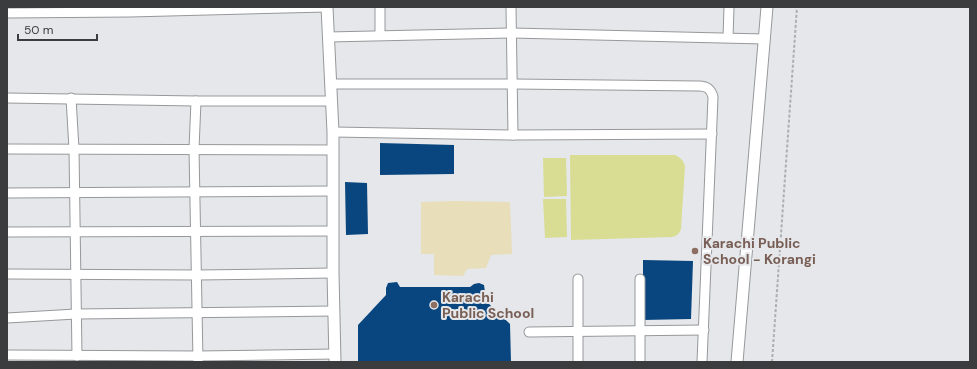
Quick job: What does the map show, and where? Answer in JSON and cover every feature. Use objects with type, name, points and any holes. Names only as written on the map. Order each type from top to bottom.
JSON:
[{"type":"street","points":[[7,13],[130,9],[327,7],[333,132],[333,273],[335,358],[198,359],[7,355]]},
{"type":"street","points":[[380,7],[380,35]]},
{"type":"street","points":[[511,7],[513,135]]},
{"type":"street","points":[[728,37],[729,7]]},
{"type":"street","points":[[737,362],[767,7]]},
{"type":"street","points":[[328,37],[512,33],[765,39]]},
{"type":"street","points":[[330,84],[704,86],[709,88],[713,97],[702,362]]},
{"type":"street","points":[[7,98],[196,101],[331,101]]},
{"type":"street","points":[[71,98],[74,149],[77,356]]},
{"type":"street","points":[[196,101],[194,149],[198,359]]},
{"type":"street","points":[[333,132],[513,135],[712,134]]},
{"type":"street","points":[[7,149],[333,150]]},
{"type":"street","points":[[7,193],[333,191]]},
{"type":"street","points":[[7,232],[333,232]]},
{"type":"street","points":[[7,274],[197,275],[333,273]]},
{"type":"street","points":[[578,279],[578,362]]},
{"type":"street","points":[[640,279],[640,362]]},
{"type":"street","points":[[7,318],[76,314],[334,311]]},
{"type":"street","points":[[529,332],[704,330]]},
{"type":"path","points":[[772,362],[797,7]]},
{"type":"green space","points":[[570,155],[675,155],[679,157],[685,166],[681,229],[679,233],[672,237],[571,240]]},
{"type":"green space","points":[[543,158],[566,158],[567,196],[544,197]]},
{"type":"green space","points":[[543,199],[566,199],[567,237],[545,238]]},
{"type":"sand","points":[[421,202],[510,202],[512,254],[491,255],[486,268],[467,269],[463,276],[434,275],[434,254],[421,254]]},
{"type":"building","points":[[380,143],[454,145],[454,174],[380,175]]},
{"type":"building","points":[[345,182],[367,183],[368,234],[346,235]]},
{"type":"building","points":[[643,260],[693,261],[691,319],[643,320]]},
{"type":"building","points":[[397,282],[400,287],[470,287],[479,283],[484,285],[485,292],[483,294],[487,302],[510,324],[511,362],[358,362],[358,325],[386,295],[388,283]]},
{"type":"place","name":"Karachi Public School - Korangi","points":[[695,251]]},
{"type":"place","name":"Karachi Public School","points":[[434,305]]}]
